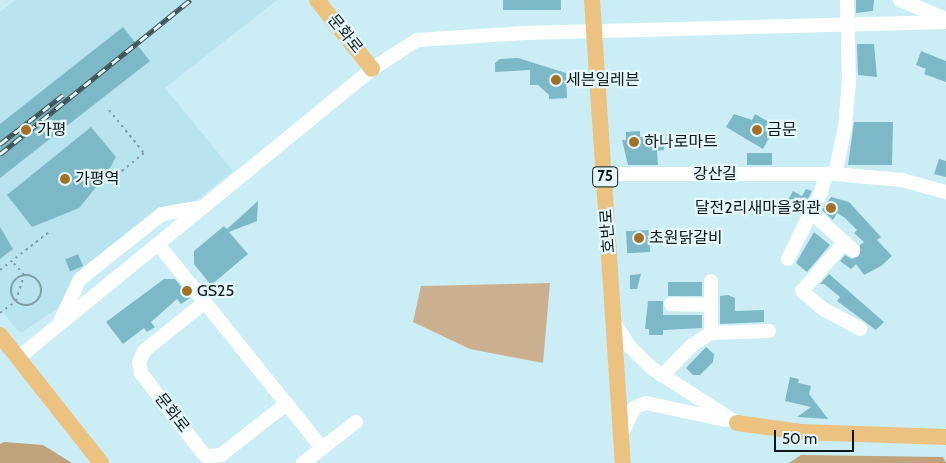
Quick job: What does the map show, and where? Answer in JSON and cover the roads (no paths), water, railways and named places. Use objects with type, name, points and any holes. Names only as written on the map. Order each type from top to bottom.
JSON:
[{"type":"main road","name":"문화로","points":[[317,0],[372,68]]},
{"type":"main road","name":"호반로","points":[[592,0],[623,463]]},
{"type":"main road","points":[[0,335],[101,463]]},
{"type":"main road","points":[[737,423],[801,432],[946,437]]},
{"type":"street","points":[[788,259],[831,174],[845,128],[849,81],[845,24],[847,0]]},
{"type":"street","points":[[900,0],[946,20]]},
{"type":"street","points":[[18,358],[206,206],[372,68],[402,47],[432,37],[946,20]]},
{"type":"street","name":"강산길","points":[[605,174],[831,174],[902,180],[946,192]]},
{"type":"street","points":[[59,325],[80,279],[162,214],[206,206]]},
{"type":"street","points":[[811,212],[849,246],[802,291],[825,310],[860,329]]},
{"type":"street","points":[[158,244],[322,448]]},
{"type":"street","points":[[711,281],[711,333]]},
{"type":"street","name":"문화로","points":[[205,302],[145,350],[139,362],[141,373],[201,451],[206,456],[221,455],[286,404]]},
{"type":"street","points":[[672,304],[711,305]]},
{"type":"street","points":[[614,323],[630,347],[662,376],[737,423]]},
{"type":"street","points":[[662,376],[691,346],[711,333],[769,331]]},
{"type":"street","points":[[622,433],[634,408],[646,403],[737,423]]},
{"type":"street","points":[[303,463],[356,422]]},
{"type":"railway","points":[[0,154],[190,0]]},
{"type":"railway","points":[[0,144],[63,95]]},
{"type":"place","name":"세븐일레븐","points":[[556,80]]},
{"type":"place","name":"가평","points":[[26,130]]},
{"type":"place","name":"금문","points":[[757,130]]},
{"type":"place","name":"하나로마트","points":[[634,142]]},
{"type":"place","name":"가평역","points":[[65,179]]},
{"type":"place","name":"달전2리새마을회관","points":[[831,208]]},
{"type":"place","name":"초원닭갈비","points":[[639,238]]},
{"type":"place","name":"GS25","points":[[187,291]]}]
